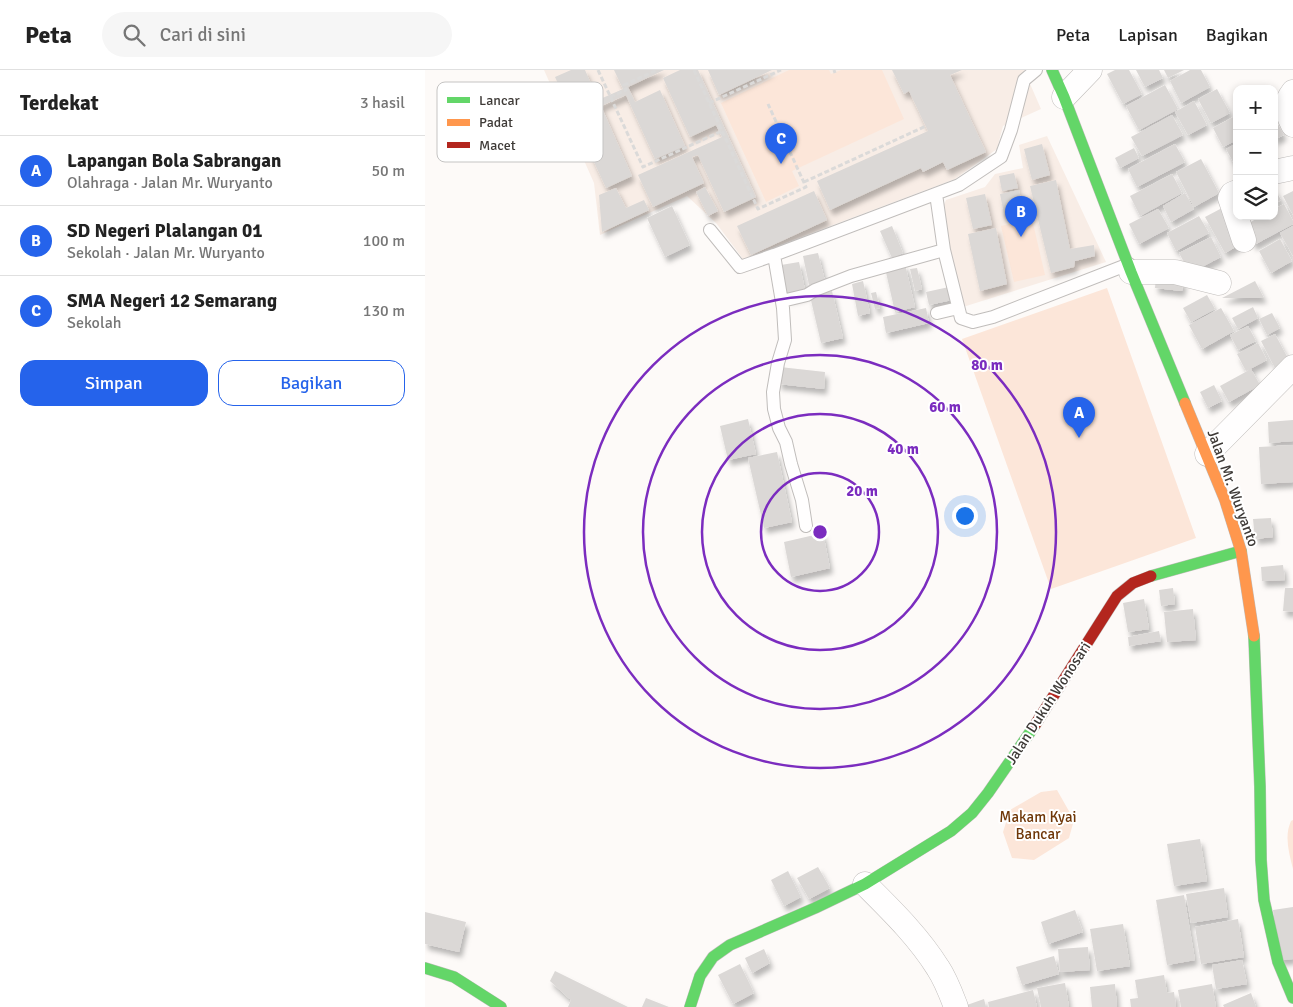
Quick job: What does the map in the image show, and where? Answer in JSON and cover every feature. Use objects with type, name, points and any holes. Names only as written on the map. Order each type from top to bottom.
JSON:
[{"type":"main road","name":"Jalan Mr. Wuryanto","points":[[1051,70],[1064,97],[1130,268],[1207,454],[1225,500],[1241,551],[1253,635],[1264,900],[1278,962],[1293,998]]},
{"type":"main road","name":"Jalan Dukuh Wonosari","points":[[690,1007],[700,976],[713,957],[730,945],[865,884],[951,831],[972,813],[1043,713],[1117,596],[1133,583],[1146,577],[1241,551]]},
{"type":"main road","points":[[425,968],[454,977],[501,1007]]},
{"type":"street","points":[[1064,97],[1090,70]]},
{"type":"street","points":[[1293,92],[1285,111],[1293,125]]},
{"type":"street","points":[[1278,171],[1293,168]]},
{"type":"street","points":[[1233,194],[1230,198],[1233,207]]},
{"type":"street","points":[[1237,220],[1244,240]]},
{"type":"street","points":[[1130,268],[1175,272],[1219,284]]},
{"type":"street","points":[[1207,454],[1293,367]]},
{"type":"street","points":[[865,884],[901,920],[923,946],[939,969],[956,1007]]},
{"type":"lane","points":[[710,230],[740,267],[959,185],[1001,157],[1011,130],[1024,80],[1036,70]]},
{"type":"lane","points":[[936,194],[944,250],[961,318],[973,322],[993,317],[1130,268]]},
{"type":"lane","points":[[782,301],[807,295],[851,276],[944,250]]},
{"type":"lane","points":[[774,255],[782,301],[785,340],[778,363],[773,392],[774,409],[779,428],[786,442],[802,500],[806,526]]},
{"type":"lane","points":[[937,313],[958,308]]},
{"type":"path","points":[[598,70],[643,167],[722,131]]},
{"type":"path","points":[[610,97],[626,90],[624,85],[657,70]]},
{"type":"path","points":[[694,70],[758,210],[806,187],[768,104]]},
{"type":"path","points":[[709,103],[781,70]]},
{"type":"path","points":[[804,182],[926,126]]},
{"type":"shaded area","points":[[544,70],[1024,70],[1041,109],[1003,126],[997,149],[955,179],[743,259],[716,223],[687,196],[600,235],[594,183],[585,162],[603,162],[603,82],[549,82]]},
{"type":"shaded area","points":[[1047,136],[1106,262],[963,307],[941,211],[946,200],[985,187],[995,174],[1023,168],[1019,145]]},
{"type":"green space","points":[[789,70],[829,70],[831,74],[841,70],[882,70],[904,119],[792,171],[799,186],[766,202],[721,103]]},
{"type":"green space","points":[[1032,219],[1045,275],[1014,282],[1001,226]]},
{"type":"green space","points":[[1107,288],[1196,538],[1051,589],[962,339]]},
{"type":"green space","name":"Makam Kyai Bancar","points":[[1057,790],[1074,820],[1069,838],[1034,860],[1012,858],[1003,832],[1010,810],[1041,792]]},
{"type":"green space","points":[[1293,820],[1293,869],[1288,833],[1291,821]]},
{"type":"building","points":[[571,70],[585,70],[590,82],[557,82],[555,77]]},
{"type":"building","points":[[614,70],[664,70],[628,87],[635,102],[660,90],[685,146],[655,159],[626,95],[603,105],[603,98],[623,89]]},
{"type":"building","points":[[680,70],[698,70],[756,197],[724,212],[698,155],[692,157],[704,183],[653,207],[638,175],[722,137],[716,125],[690,137],[663,78]]},
{"type":"building","points":[[708,70],[772,70],[719,95]]},
{"type":"building","points":[[892,70],[962,70],[950,75],[986,152],[947,170],[943,162],[923,172],[921,168],[830,210],[817,181],[928,131],[909,91],[904,94]]},
{"type":"building","points":[[1115,70],[1129,70],[1142,94],[1123,104],[1107,74]]},
{"type":"building","points":[[1136,70],[1159,70],[1163,78],[1145,87]]},
{"type":"building","points":[[1164,70],[1184,70],[1168,78]]},
{"type":"building","points":[[1190,70],[1201,70],[1210,87],[1181,103],[1170,81]]},
{"type":"building","points":[[1165,85],[1178,109],[1139,130],[1126,106]]},
{"type":"building","points":[[1217,89],[1230,113],[1211,123],[1198,99]]},
{"type":"building","points":[[1194,101],[1207,125],[1188,135],[1175,112]]},
{"type":"building","points":[[603,111],[632,176],[606,188],[594,162],[603,162]]},
{"type":"building","points":[[1172,115],[1183,135],[1142,156],[1131,137]]},
{"type":"building","points":[[1233,117],[1233,142],[1223,147],[1213,128]]},
{"type":"building","points":[[1278,124],[1284,135],[1278,138]]},
{"type":"building","points":[[1042,144],[1050,175],[1032,180],[1024,149]]},
{"type":"building","points":[[1175,144],[1185,162],[1137,187],[1128,169]]},
{"type":"building","points":[[1233,145],[1233,162],[1226,149]]},
{"type":"building","points":[[1134,148],[1139,158],[1120,168],[1115,158]]},
{"type":"building","points":[[1201,159],[1219,193],[1194,207],[1176,172]]},
{"type":"building","points":[[1014,173],[1018,188],[1002,191],[999,176]]},
{"type":"building","points":[[1172,174],[1182,193],[1140,216],[1130,196]]},
{"type":"building","points":[[1056,180],[1070,249],[1094,245],[1095,256],[1075,261],[1074,267],[1051,273],[1030,186]]},
{"type":"building","points":[[705,187],[718,211],[708,216],[696,192]]},
{"type":"building","points":[[616,188],[626,208],[644,200],[649,210],[602,232],[599,195]]},
{"type":"building","points":[[1019,190],[1023,210],[1004,214],[1000,194]]},
{"type":"building","points":[[814,191],[827,220],[751,255],[737,226]]},
{"type":"building","points":[[1293,191],[1293,215],[1283,196]]},
{"type":"building","points":[[1185,193],[1194,209],[1171,222],[1163,206]]},
{"type":"building","points":[[985,194],[992,225],[973,229],[966,198]]},
{"type":"building","points":[[1284,204],[1293,224],[1254,245],[1244,226],[1254,220],[1278,220],[1278,207]]},
{"type":"building","points":[[672,206],[690,245],[665,257],[647,218]]},
{"type":"building","points":[[1222,208],[1241,244],[1225,253],[1205,217]]},
{"type":"building","points":[[1158,209],[1169,228],[1139,244],[1129,224]]},
{"type":"building","points":[[1199,216],[1209,233],[1176,251],[1167,233]]},
{"type":"building","points":[[892,226],[903,253],[892,258],[880,231]]},
{"type":"building","points":[[1293,226],[1293,256],[1280,233]]},
{"type":"building","points":[[996,228],[1007,284],[980,291],[968,234]]},
{"type":"building","points":[[1211,237],[1221,257],[1190,273],[1179,253]]},
{"type":"building","points":[[1280,239],[1292,261],[1271,273],[1259,251]]},
{"type":"building","points":[[818,253],[825,281],[809,285],[803,256]]},
{"type":"building","points":[[799,262],[806,294],[788,298],[781,265]]},
{"type":"building","points":[[905,264],[915,307],[895,312],[885,268]]},
{"type":"building","points":[[917,268],[922,289],[915,291],[910,269]]},
{"type":"building","points":[[1156,277],[1184,281],[1182,291],[1155,288]]},
{"type":"building","points":[[863,281],[870,313],[858,316],[852,284]]},
{"type":"building","points":[[1255,281],[1264,298],[1222,298]]},
{"type":"building","points":[[949,287],[952,300],[929,305],[926,292]]},
{"type":"building","points":[[832,291],[843,338],[821,343],[810,296]]},
{"type":"building","points":[[876,292],[880,308],[875,309],[871,293]]},
{"type":"building","points":[[1207,295],[1215,309],[1191,322],[1183,308]]},
{"type":"building","points":[[1253,307],[1258,318],[1238,329],[1232,318]]},
{"type":"building","points":[[926,308],[929,323],[886,333],[883,317]]},
{"type":"building","points":[[1221,308],[1234,331],[1202,349],[1189,325]]},
{"type":"building","points":[[1272,313],[1280,328],[1267,335],[1259,319]]},
{"type":"building","points":[[1248,326],[1256,341],[1238,350],[1230,335]]},
{"type":"building","points":[[1275,334],[1292,366],[1278,374],[1261,341]]},
{"type":"building","points":[[1258,343],[1267,360],[1246,371],[1237,354]]},
{"type":"building","points":[[780,367],[825,372],[824,389],[778,384]]},
{"type":"building","points":[[1251,369],[1260,385],[1229,402],[1220,386]]},
{"type":"building","points":[[1214,385],[1222,401],[1208,408],[1200,392]]},
{"type":"building","points":[[748,419],[756,454],[728,460],[720,426]]},
{"type":"building","points":[[1293,420],[1293,441],[1269,443],[1268,422]]},
{"type":"building","points":[[1293,445],[1293,482],[1261,484],[1259,447]]},
{"type":"building","points":[[777,452],[792,522],[764,528],[748,458]]},
{"type":"building","points":[[1271,518],[1273,537],[1255,539],[1253,519]]},
{"type":"building","points":[[823,533],[830,568],[791,577],[784,542]]},
{"type":"building","points":[[1283,565],[1285,580],[1262,581],[1261,567]]},
{"type":"building","points":[[1173,588],[1175,604],[1161,606],[1159,590]]},
{"type":"building","points":[[1285,588],[1293,588],[1293,612],[1283,611]]},
{"type":"building","points":[[1144,599],[1149,629],[1128,632],[1123,603]]},
{"type":"building","points":[[1193,609],[1196,640],[1167,642],[1164,612]]},
{"type":"building","points":[[1159,631],[1161,641],[1129,646],[1128,637]]},
{"type":"building","points":[[1200,839],[1207,881],[1174,886],[1167,844]]},
{"type":"building","points":[[818,867],[830,888],[809,899],[797,878]]},
{"type":"building","points":[[788,871],[801,897],[784,906],[771,880]]},
{"type":"building","points":[[1224,888],[1228,917],[1191,923],[1186,894]]},
{"type":"building","points":[[1184,895],[1195,960],[1167,965],[1156,900]]},
{"type":"building","points":[[1293,907],[1293,959],[1279,960],[1273,910]]},
{"type":"building","points":[[1075,910],[1083,932],[1048,944],[1041,922]]},
{"type":"building","points":[[425,912],[466,922],[459,952],[425,944]]},
{"type":"building","points":[[1238,919],[1244,957],[1201,964],[1195,927]]},
{"type":"building","points":[[1123,924],[1130,966],[1097,971],[1090,929]]},
{"type":"building","points":[[1088,947],[1090,970],[1060,972],[1058,949]]},
{"type":"building","points":[[764,949],[770,963],[752,973],[745,958]]},
{"type":"building","points":[[1054,956],[1059,974],[1022,985],[1016,967]]},
{"type":"building","points":[[1242,960],[1247,984],[1216,989],[1212,965]]},
{"type":"building","points":[[740,964],[754,993],[733,1004],[718,975]]},
{"type":"building","points":[[555,971],[628,1007],[568,1007],[571,1000],[550,981]]},
{"type":"building","points":[[1164,975],[1167,993],[1174,992],[1176,1007],[1131,1007],[1130,999],[1138,998],[1135,980]]},
{"type":"building","points":[[1065,983],[1069,1007],[1041,1007],[1037,988]]},
{"type":"building","points":[[1115,984],[1117,1007],[1092,1007],[1090,987]]},
{"type":"building","points":[[1212,984],[1216,1007],[1181,1007],[1178,990]]},
{"type":"building","points":[[1033,990],[1037,1007],[989,1007],[988,1002]]},
{"type":"building","points":[[1251,993],[1256,1007],[1224,1007],[1223,1005]]},
{"type":"building","points":[[646,998],[669,1007],[642,1007]]},
{"type":"building","points":[[984,999],[986,1007],[968,1007],[967,1005]]},
{"type":"traffic: fast","points":[[1052,70],[1131,272],[1185,403]]},
{"type":"traffic: fast","points":[[1151,576],[1241,551]]},
{"type":"traffic: fast","points":[[1254,636],[1264,900],[1278,962],[1293,998]]},
{"type":"traffic: fast","points":[[690,1007],[700,976],[713,957],[730,945],[865,884],[951,831],[972,813],[988,793],[1035,725]]},
{"type":"traffic: fast","points":[[425,968],[454,977],[501,1007]]},
{"type":"traffic: slow","points":[[1185,403],[1225,500],[1241,551],[1254,636]]},
{"type":"traffic: jam","points":[[1035,725],[1117,596],[1133,583],[1151,576]]},
{"type":"place","name":"SMA Negeri 12 Semarang","points":[[781,164]]},
{"type":"place","name":"SD Negeri Plalangan 01","points":[[1021,237]]},
{"type":"place","name":"Lapangan Bola Sabrangan","points":[[1079,438]]}]
